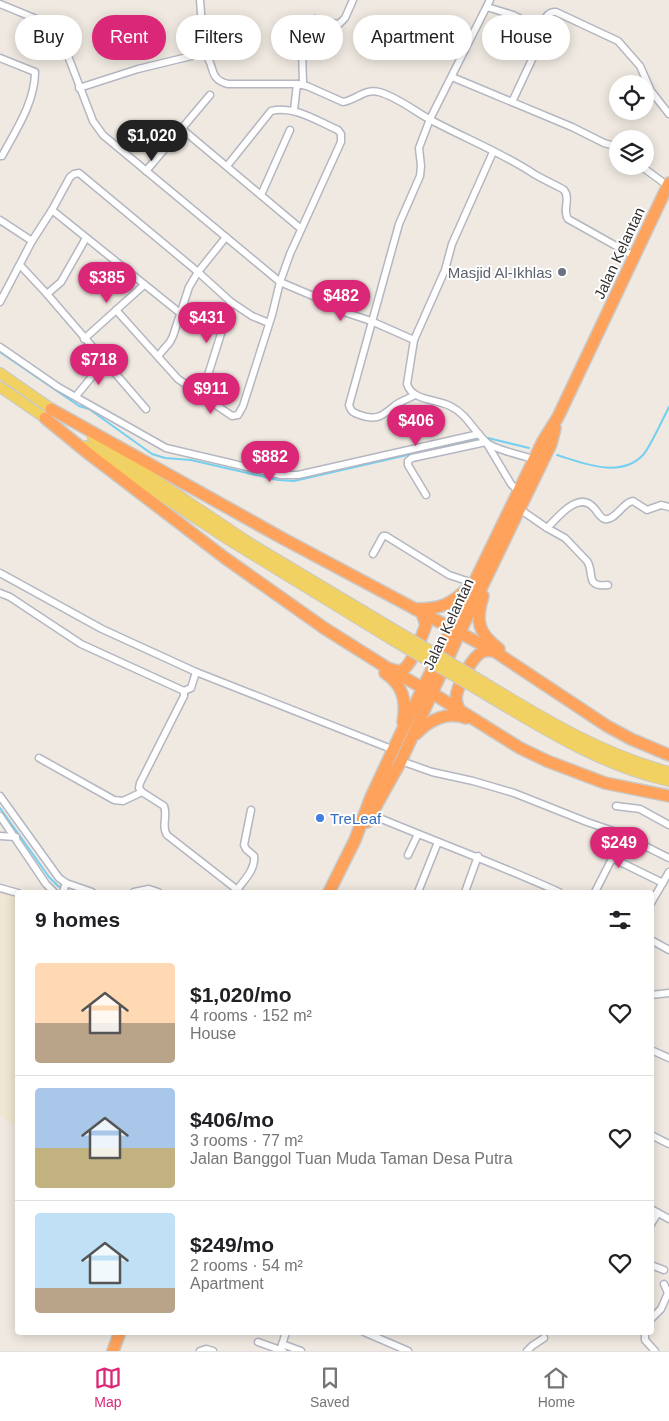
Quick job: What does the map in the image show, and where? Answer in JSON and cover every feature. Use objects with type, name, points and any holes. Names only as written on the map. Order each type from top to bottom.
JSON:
[{"type":"highway","name":"Jalan Kelantan","points":[[355,840],[372,815],[455,632],[474,583],[543,441],[558,417],[668,185]]},
{"type":"highway","points":[[48,414],[197,492],[455,632],[494,651],[607,726],[631,739],[669,755]]},
{"type":"highway","points":[[48,414],[89,454],[225,558],[345,642],[428,690],[520,748],[573,772],[605,783],[668,796]]},
{"type":"highway","name":"Jalan Kelantan","points":[[455,632],[521,510],[551,444],[558,417]]},
{"type":"highway","points":[[490,570],[479,608],[479,621],[483,634],[514,663]]},
{"type":"highway","points":[[418,611],[436,608],[451,602],[474,583]]},
{"type":"highway","points":[[389,669],[399,671],[404,669],[410,662],[426,625],[418,611]]},
{"type":"highway","points":[[345,642],[396,682],[405,698],[405,713],[401,733]]},
{"type":"highway","points":[[459,710],[456,698],[459,686],[472,660],[485,650],[494,651]]},
{"type":"highway","name":"Jalan Kelantan","points":[[330,890],[355,840],[371,796],[400,755],[401,733],[428,690]]},
{"type":"highway","points":[[400,755],[417,733],[430,721],[444,716],[458,715],[492,731]]},
{"type":"highway","points":[[113,1351],[119,1335]]},
{"type":"main road","points":[[0,373],[48,414]]},
{"type":"main road","points":[[0,387],[48,414],[229,540],[483,687],[562,729],[619,755],[669,772]]},
{"type":"main road","points":[[483,687],[560,738],[584,750],[653,778],[669,781]]},
{"type":"street","points":[[200,0],[201,15]]},
{"type":"street","points":[[294,110],[300,84],[302,47],[309,26],[315,19],[339,24],[353,0]]},
{"type":"street","points":[[415,395],[376,418],[367,418],[350,410],[349,401],[400,224],[420,176],[419,148],[430,119],[490,0]]},
{"type":"street","points":[[0,4],[51,25],[63,43],[92,121],[103,135],[280,282],[332,304],[344,312],[371,321],[414,340]]},
{"type":"street","points":[[487,7],[511,15]]},
{"type":"street","points":[[547,15],[556,12],[562,15]]},
{"type":"street","points":[[570,19],[618,41],[640,66],[651,91],[669,114]]},
{"type":"street","points":[[0,58],[35,72],[35,86],[23,116],[2,156],[0,156]]},
{"type":"street","points":[[79,88],[138,69],[176,60]]},
{"type":"street","points":[[208,60],[214,76],[219,82],[228,84],[300,84],[343,102],[366,92],[377,91],[397,99],[430,119],[493,152],[513,160],[545,182],[564,190],[566,194],[565,212],[568,220],[634,256]]},
{"type":"street","points":[[512,102],[532,60]]},
{"type":"street","points":[[452,77],[609,144]]},
{"type":"street","points":[[146,172],[210,95]]},
{"type":"street","points":[[116,310],[178,379],[232,416],[238,415],[243,406],[280,282],[300,228],[341,142],[341,134],[338,130],[294,110],[278,109],[270,111],[226,166]]},
{"type":"street","points":[[182,129],[300,228]]},
{"type":"street","points":[[261,195],[290,130]]},
{"type":"street","points":[[493,152],[452,244],[444,270],[414,340],[407,384],[408,389],[415,395],[443,402],[459,410],[486,442],[511,484],[518,491]]},
{"type":"street","points":[[0,302],[32,241],[70,177],[79,173],[232,302],[252,316],[269,323]]},
{"type":"street","points":[[654,175],[668,185]]},
{"type":"street","points":[[52,210],[180,313]]},
{"type":"street","points":[[0,220],[32,241]]},
{"type":"street","points":[[158,356],[170,342],[189,287],[198,272],[226,237]]},
{"type":"street","points":[[47,294],[61,282],[86,238]]},
{"type":"street","points":[[20,265],[146,409]]},
{"type":"street","points":[[84,338],[144,285]]},
{"type":"street","points":[[198,393],[208,375],[232,302]]},
{"type":"street","points":[[0,347],[58,387],[166,448],[230,464],[290,476],[479,434]]},
{"type":"street","points":[[76,396],[104,362]]},
{"type":"street","points":[[426,495],[408,465],[408,461],[412,458],[486,442],[534,459]]},
{"type":"street","points":[[547,528],[563,511],[576,503],[585,502],[592,505],[603,519],[606,520],[611,518],[627,503],[633,501],[647,510],[661,505],[669,507]]},
{"type":"street","points":[[521,510],[565,538],[590,565],[590,576],[593,582],[600,586],[608,585]]},
{"type":"street","points":[[372,554],[383,536],[386,536],[449,575],[474,583]]},
{"type":"street","points":[[0,573],[102,629],[195,674],[400,755],[432,772],[514,793],[624,835],[669,858]]},
{"type":"street","points":[[0,593],[10,597],[81,644],[187,689]]},
{"type":"street","points":[[195,674],[139,788],[164,806],[166,812],[164,831],[167,835],[238,890]]},
{"type":"street","points":[[39,758],[114,800],[123,802],[142,792]]},
{"type":"street","points":[[0,796],[65,887],[81,890]]},
{"type":"street","points":[[616,806],[640,809],[669,825]]},
{"type":"street","points":[[240,890],[255,861],[254,856],[244,845],[251,810]]},
{"type":"street","points":[[372,815],[478,856],[554,890]]},
{"type":"street","points":[[0,816],[52,890]]},
{"type":"street","points":[[408,855],[418,834]]},
{"type":"street","points":[[596,890],[624,835]]},
{"type":"street","points":[[0,836],[16,837]]},
{"type":"street","points":[[419,890],[438,842]]},
{"type":"street","points":[[466,890],[478,856]]},
{"type":"street","points":[[612,858],[663,883]]},
{"type":"street","points":[[654,897],[669,872]]},
{"type":"street","points":[[0,888],[15,892]]},
{"type":"street","points":[[654,942],[669,950]]},
{"type":"street","points":[[654,995],[669,993]]},
{"type":"street","points":[[654,1051],[669,1058]]},
{"type":"street","points":[[654,1136],[669,1144]]},
{"type":"street","points":[[654,1211],[669,1219]]},
{"type":"street","points":[[654,1219],[658,1213]]},
{"type":"street","points":[[654,1266],[664,1270]]},
{"type":"street","points":[[654,1315],[661,1309],[668,1293],[664,1284]]},
{"type":"street","points":[[282,1348],[285,1335]]},
{"type":"street","points":[[372,1335],[408,1351]]},
{"type":"street","points":[[384,1340],[386,1335]]},
{"type":"street","points":[[645,1335],[645,1340],[655,1351]]},
{"type":"street","points":[[528,1351],[544,1338]]},
{"type":"street","points":[[258,1342],[301,1351]]},
{"type":"street","points":[[200,1351],[206,1349],[213,1351]]},
{"type":"shaded area","points":[[0,890],[15,894],[15,1126],[0,1115]]},
{"type":"waterway","points":[[0,352],[79,406],[89,409],[152,454],[165,458],[191,460],[278,480],[294,481],[477,439]]},
{"type":"waterway","points":[[557,455],[601,467],[613,468],[634,462],[646,451],[669,407]]},
{"type":"waterway","points":[[488,438],[529,448]]},
{"type":"waterway","points":[[0,808],[49,877],[62,888]]},
{"type":"place","name":"Masjid Al-Ikhlas","points":[[562,272]]},
{"type":"place","name":"TreLeaf","points":[[320,818]]}]
